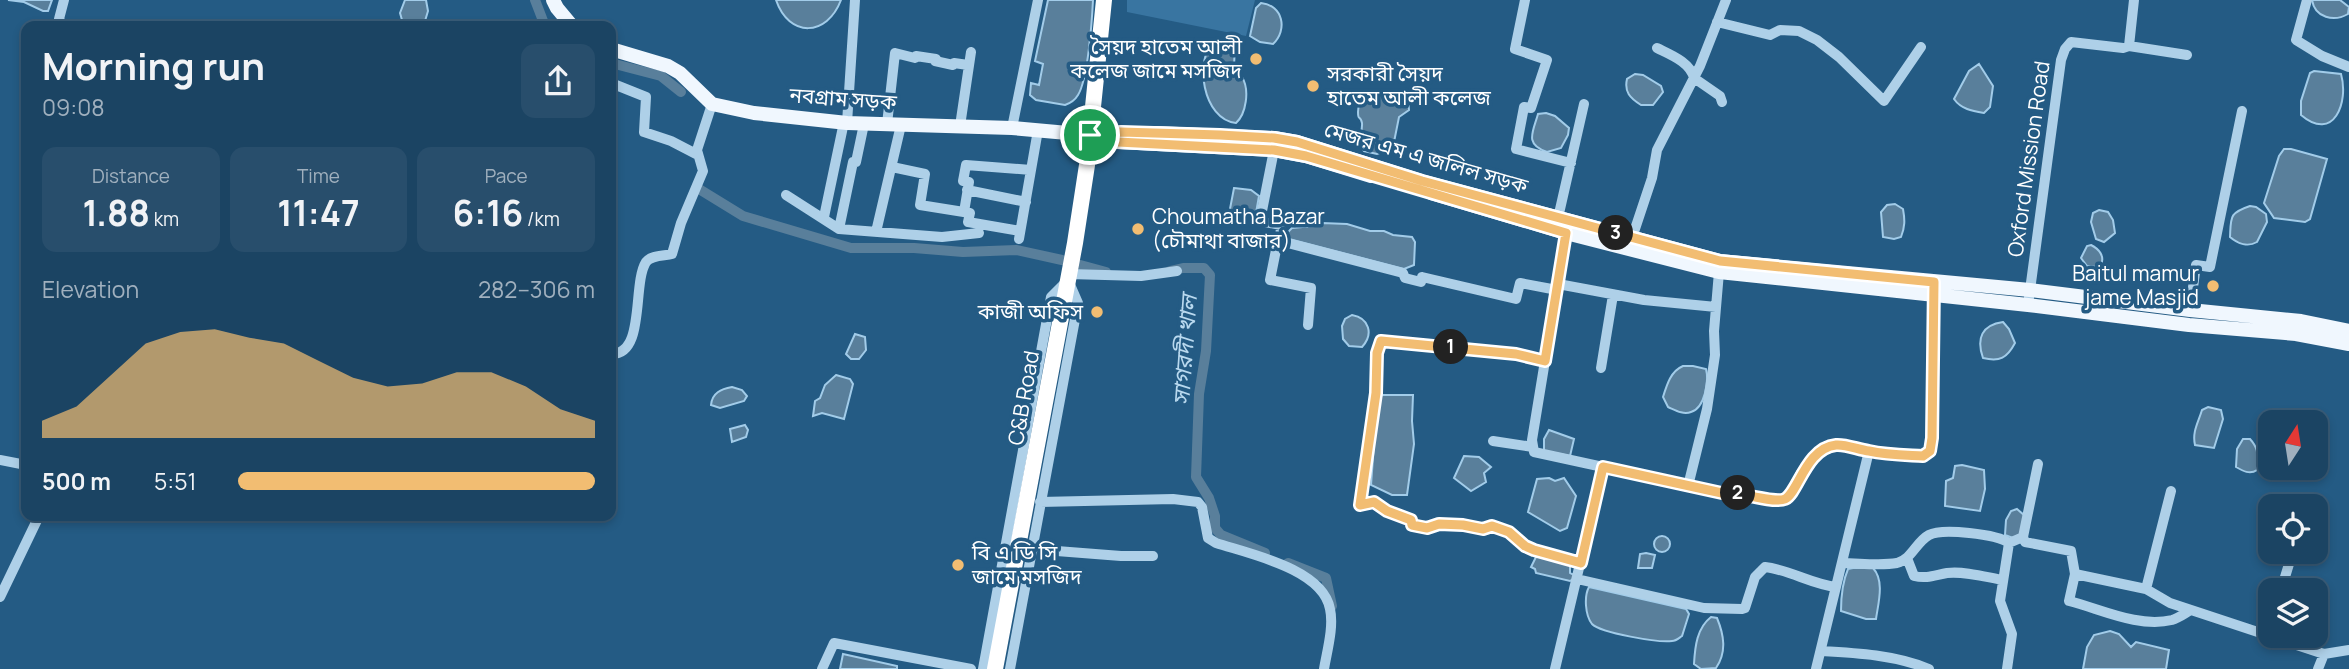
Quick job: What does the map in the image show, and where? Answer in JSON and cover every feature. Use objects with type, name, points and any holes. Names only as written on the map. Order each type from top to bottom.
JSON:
[{"type":"highway","name":"C&B Road","points":[[995,669],[1075,243],[1104,0]]},
{"type":"highway","name":"C&B Road","points":[[1090,135],[1113,18],[1114,0]]},
{"type":"main road","points":[[553,0],[566,21]]},
{"type":"main road","points":[[616,49],[668,65],[712,104]]},
{"type":"main road","name":"নবগ্রাম সড়ক","points":[[712,104],[754,113],[846,123],[1012,128],[1090,135]]},
{"type":"main road","name":"মেজর এম এ জলিল সড়ক","points":[[1090,135],[1156,133],[1274,138],[1297,142],[1369,166],[1558,218],[1719,272],[2190,310],[2301,321],[2349,331]]},
{"type":"main road","name":"মেজর এম এ জলিল সড়ক","points":[[1090,135],[1118,142],[1274,150],[1306,156],[1566,233],[1720,261],[1934,289]]},
{"type":"main road","name":"মেজর এম এ জলিল সড়ক","points":[[2029,297],[2189,325],[2296,334],[2349,344]]},
{"type":"street","points":[[60,21],[64,0]]},
{"type":"street","points":[[824,217],[846,123],[855,0]]},
{"type":"street","points":[[1012,128],[1038,0]]},
{"type":"street","points":[[1525,0],[1514,49],[1548,60],[1531,108],[1524,107],[1516,149],[1571,163]]},
{"type":"street","points":[[1630,243],[1652,178],[1657,150],[1694,78],[1726,0]]},
{"type":"street","points":[[2134,0],[2129,46],[2187,55]]},
{"type":"street","points":[[2307,0],[2295,40],[2322,57],[2349,67]]},
{"type":"street","points":[[1717,22],[1770,35],[1780,30],[1799,31],[1817,40],[1839,57],[1884,101],[1921,47]]},
{"type":"street","name":"Oxford Mission Road","points":[[2029,297],[2061,60],[2065,49],[2071,42],[2123,48],[2129,46]]},
{"type":"street","points":[[1657,48],[1684,63],[1692,71],[1694,78],[1720,96],[1722,102]]},
{"type":"street","points":[[960,127],[971,52]]},
{"type":"street","points":[[876,232],[892,167],[895,54],[936,59],[935,61],[953,65],[968,65]]},
{"type":"street","points":[[616,85],[646,97],[644,132],[671,141],[698,155]]},
{"type":"street","points":[[616,355],[627,349],[633,332],[646,262],[651,258],[672,254],[681,223],[703,171],[697,150],[712,104]]},
{"type":"street","points":[[1558,218],[1584,104]]},
{"type":"street","points":[[2190,310],[2196,265],[2210,267],[2242,111]]},
{"type":"street","points":[[839,229],[864,124]]},
{"type":"street","points":[[892,167],[925,174],[920,205],[970,213],[968,222],[1020,235],[1038,130]]},
{"type":"street","points":[[1274,150],[1260,221],[1281,225]]},
{"type":"street","points":[[964,212],[969,182],[963,181],[966,165],[1031,170]]},
{"type":"street","points":[[967,190],[1026,202]]},
{"type":"street","points":[[786,195],[839,229],[942,237],[979,233]]},
{"type":"street","points":[[1281,225],[1280,241],[1403,273],[1405,278],[1421,282],[1422,276],[1516,299],[1520,283],[1716,307]]},
{"type":"street","points":[[1281,225],[1270,280],[1311,288],[1308,325]]},
{"type":"street","points":[[1566,233],[1531,440],[1534,452],[1731,495],[1736,493],[1782,500],[1789,497],[1801,473],[1822,451],[1837,445],[1869,452],[1923,456],[1930,451],[1934,289]]},
{"type":"street","points":[[1069,274],[1141,275],[1177,271]]},
{"type":"street","points":[[1688,486],[1707,409],[1715,355],[1719,272]]},
{"type":"street","points":[[1010,669],[1078,303],[1069,274]]},
{"type":"street","points":[[983,669],[1051,297],[1069,274]]},
{"type":"street","points":[[1601,368],[1613,295]]},
{"type":"street","points":[[1545,361],[1516,354],[1381,341],[1377,353],[1376,393],[1360,505],[1374,502],[1387,511],[1411,520],[1412,525],[1427,528],[1439,524],[1483,529],[1492,526],[1509,532],[1534,550],[1581,563]]},
{"type":"street","points":[[1493,441],[1533,447]]},
{"type":"street","points":[[1816,669],[1869,452]]},
{"type":"street","points":[[0,460],[21,464]]},
{"type":"street","points":[[2038,464],[2023,537],[2025,542],[2071,551],[2075,574],[2069,601],[2153,622],[2174,620],[2191,610]]},
{"type":"street","points":[[1555,669],[1603,467]]},
{"type":"street","points":[[2146,589],[2171,491]]},
{"type":"street","points":[[1040,502],[1173,499],[1198,502],[1202,507],[1208,538],[1292,569],[1324,591],[1331,610],[1324,669]]},
{"type":"street","points":[[0,597],[37,521]]},
{"type":"street","points":[[1842,563],[1896,563],[1907,558],[1930,534],[1939,532],[1984,534],[2002,538],[2009,543]]},
{"type":"street","points":[[2009,543],[2023,537]]},
{"type":"street","points":[[2007,669],[2012,635],[2000,601],[2009,543]]},
{"type":"street","points":[[1031,549],[1153,556]]},
{"type":"street","points":[[1907,558],[1914,576],[1924,578],[1947,573],[2003,580]]},
{"type":"street","points":[[1577,579],[1704,608],[1729,609],[1745,608],[1755,577],[1765,567],[1813,583],[1836,587]]},
{"type":"street","points":[[2075,574],[2146,589],[2170,603],[2258,629]]},
{"type":"street","points":[[822,669],[834,643],[971,669]]},
{"type":"street","points":[[2309,648],[2324,654],[2349,650]]},
{"type":"street","points":[[1821,651],[1907,660],[1929,669]]},
{"type":"street","points":[[2318,669],[2324,654]]},
{"type":"shaded area","points":[[8,0],[52,0],[48,11],[43,11],[24,2]]},
{"type":"shaded area","points":[[405,0],[426,0],[428,11],[425,21],[402,20],[400,13]]},
{"type":"shaded area","points":[[776,0],[841,0],[827,21],[808,28],[790,21]]},
{"type":"shaded area","points":[[1048,0],[1093,0],[1084,76],[1077,97],[1065,105],[1036,100],[1030,95],[1031,83],[1039,85],[1043,64],[1035,61]]},
{"type":"shaded area","points":[[1127,0],[1255,0],[1246,36],[1127,12]]},
{"type":"shaded area","points":[[2312,0],[2340,0],[2349,7],[2348,14],[2337,18],[2326,17],[2317,11]]},
{"type":"shaded area","points":[[1261,3],[1274,8],[1281,19],[1281,32],[1273,44],[1260,42],[1250,36],[1256,8]]},
{"type":"shaded area","points":[[1215,40],[1235,42],[1234,68],[1242,77],[1246,95],[1242,114],[1236,123],[1225,119],[1216,111],[1205,87],[1204,61]]},
{"type":"shaded area","points":[[1979,64],[1993,86],[1990,107],[1984,113],[1963,107],[1954,99],[1969,71]]},
{"type":"shaded area","points":[[2314,71],[2341,74],[2343,85],[2341,107],[2330,122],[2322,124],[2301,115],[2301,101],[2310,73]]},
{"type":"shaded area","points":[[1635,74],[1643,75],[1661,86],[1663,92],[1653,105],[1641,105],[1629,94],[1626,88],[1627,79]]},
{"type":"shaded area","points":[[1376,91],[1385,91],[1396,100],[1408,100],[1409,110],[1399,117],[1394,142],[1389,150],[1377,154],[1364,151],[1361,147],[1362,123],[1358,117],[1359,105],[1363,99]]},
{"type":"shaded area","points":[[1538,114],[1555,116],[1569,128],[1561,148],[1547,152],[1535,145],[1532,137]]},
{"type":"shaded area","points":[[2284,149],[2327,159],[2310,219],[2305,222],[2274,218],[2264,203],[2279,156]]},
{"type":"shaded area","points":[[1234,188],[1251,190],[1259,196],[1256,213],[1250,222],[1240,221],[1229,214]]},
{"type":"shaded area","points":[[1895,204],[1903,209],[1901,237],[1883,237],[1881,212],[1887,205]]},
{"type":"shaded area","points":[[2250,206],[2266,214],[2267,222],[2257,242],[2243,244],[2230,237],[2231,220],[2238,211]]},
{"type":"shaded area","points":[[2099,210],[2108,212],[2113,220],[2115,233],[2104,242],[2096,239],[2091,222],[2093,213]]},
{"type":"shaded area","points":[[1322,223],[1347,224],[1370,231],[1412,237],[1415,242],[1414,265],[1404,269],[1289,239],[1288,232],[1292,228]]},
{"type":"shaded area","points":[[2091,245],[2102,256],[2101,265],[2097,267],[2087,266],[2081,258],[2087,246]]},
{"type":"shaded area","points":[[1352,315],[1362,319],[1368,327],[1368,337],[1362,347],[1349,346],[1343,339],[1342,326],[1345,319]]},
{"type":"shaded area","points":[[2003,322],[2015,343],[2002,358],[1983,358],[1980,344],[1982,334],[1990,326]]},
{"type":"shaded area","points":[[855,334],[865,337],[866,350],[859,359],[851,359],[846,354]]},
{"type":"shaded area","points":[[1683,366],[1706,369],[1707,374],[1703,400],[1696,409],[1688,413],[1668,407],[1663,397],[1672,375]]},
{"type":"shaded area","points":[[836,375],[850,379],[853,384],[844,419],[822,413],[813,416],[815,401],[820,398],[825,385]]},
{"type":"shaded area","points":[[732,387],[742,390],[747,396],[744,401],[720,408],[711,405],[718,392]]},
{"type":"shaded area","points":[[1382,395],[1413,395],[1414,444],[1407,495],[1392,495],[1371,485],[1377,403]]},
{"type":"shaded area","points":[[2208,407],[2221,410],[2223,419],[2214,448],[2195,445],[2194,440],[2202,410]]},
{"type":"shaded area","points":[[745,425],[748,430],[746,437],[732,442],[730,429]]},
{"type":"shaded area","points":[[1549,430],[1574,439],[1570,456],[1544,451],[1544,439]]},
{"type":"shaded area","points":[[2243,439],[2250,439],[2257,450],[2257,470],[2252,472],[2236,467],[2237,449]]},
{"type":"shaded area","points":[[1464,456],[1479,457],[1491,467],[1484,473],[1486,482],[1471,491],[1454,478]]},
{"type":"shaded area","points":[[1955,466],[1984,470],[1985,489],[1980,511],[1945,506],[1946,481],[1953,478]]},
{"type":"shaded area","points":[[1549,478],[1555,481],[1564,478],[1576,496],[1567,528],[1560,531],[1528,512],[1537,479]]},
{"type":"shaded area","points":[[2017,509],[2025,516],[2022,533],[2013,538],[2005,535],[2006,520],[2011,511]]},
{"type":"shaded area","points":[[1659,536],[1665,536],[1670,544],[1668,550],[1659,552],[1654,547],[1654,541]]},
{"type":"shaded area","points":[[1538,553],[1570,562],[1573,579],[1570,581],[1536,573],[1531,567]]},
{"type":"shaded area","points":[[1640,554],[1655,555],[1652,568],[1638,568]]},
{"type":"shaded area","points":[[1873,568],[1877,573],[1880,593],[1876,619],[1866,619],[1841,611],[1844,579],[1848,569]]},
{"type":"shaded area","points":[[1589,587],[1686,609],[1689,614],[1682,636],[1673,641],[1655,640],[1630,637],[1597,627],[1592,624],[1586,606]]},
{"type":"shaded area","points":[[1711,617],[1717,618],[1723,637],[1722,656],[1716,668],[1701,669],[1694,664],[1696,644],[1703,626]]},
{"type":"shaded area","points":[[2110,631],[2119,634],[2131,647],[2136,642],[2169,650],[2166,669],[2083,669],[2087,647],[2094,635]]},
{"type":"shaded area","points":[[843,654],[897,666],[897,669],[840,669]]},
{"type":"waterway","points":[[535,0],[543,21]]},
{"type":"waterway","points":[[616,64],[661,76],[681,92]]},
{"type":"waterway","name":"সাগরদী খাল","points":[[699,189],[743,216],[851,248],[914,248],[963,252],[1016,250],[1106,272]]},
{"type":"waterway","name":"সাগরদী খাল","points":[[1170,271],[1204,268],[1210,275],[1206,351],[1199,394],[1196,477],[1209,498],[1215,516],[1215,528],[1221,535],[1265,553]]},
{"type":"waterway","name":"সাগরদী খাল","points":[[1288,563],[1326,578],[1332,606]]},
{"type":"place","name":"সৈয়দ হাতেম আলী কলেজ জামে মসজিদ","points":[[1256,59]]},
{"type":"place","name":"সরকারী সৈয়দ হাতেম আলী কলেজ","points":[[1313,86]]},
{"type":"place","name":"Choumatha Bazar (চৌমাথা বাজার)","points":[[1138,229]]},
{"type":"place","name":"Baitul mamur jame Masjid","points":[[2213,286]]},
{"type":"place","name":"কাজী অফিস","points":[[1097,312]]},
{"type":"place","name":"বি এ ডি সি জামে মসজিদ","points":[[958,565]]},
{"type":"route","points":[[1156,133],[1274,138],[1297,142],[1369,166],[1482,198],[1720,261],[1934,282],[1930,451],[1923,456],[1889,455],[1837,445],[1822,451],[1814,458],[1801,473],[1789,497],[1782,500],[1736,493],[1731,495],[1603,467],[1581,563],[1534,550],[1509,532],[1492,526],[1483,529],[1463,525],[1439,524],[1427,528],[1412,525],[1411,520],[1387,511],[1374,502],[1360,505],[1376,393],[1377,353],[1381,341],[1516,354],[1545,361],[1566,233],[1306,156],[1274,150],[1118,142],[1090,135],[1156,133]]}]
